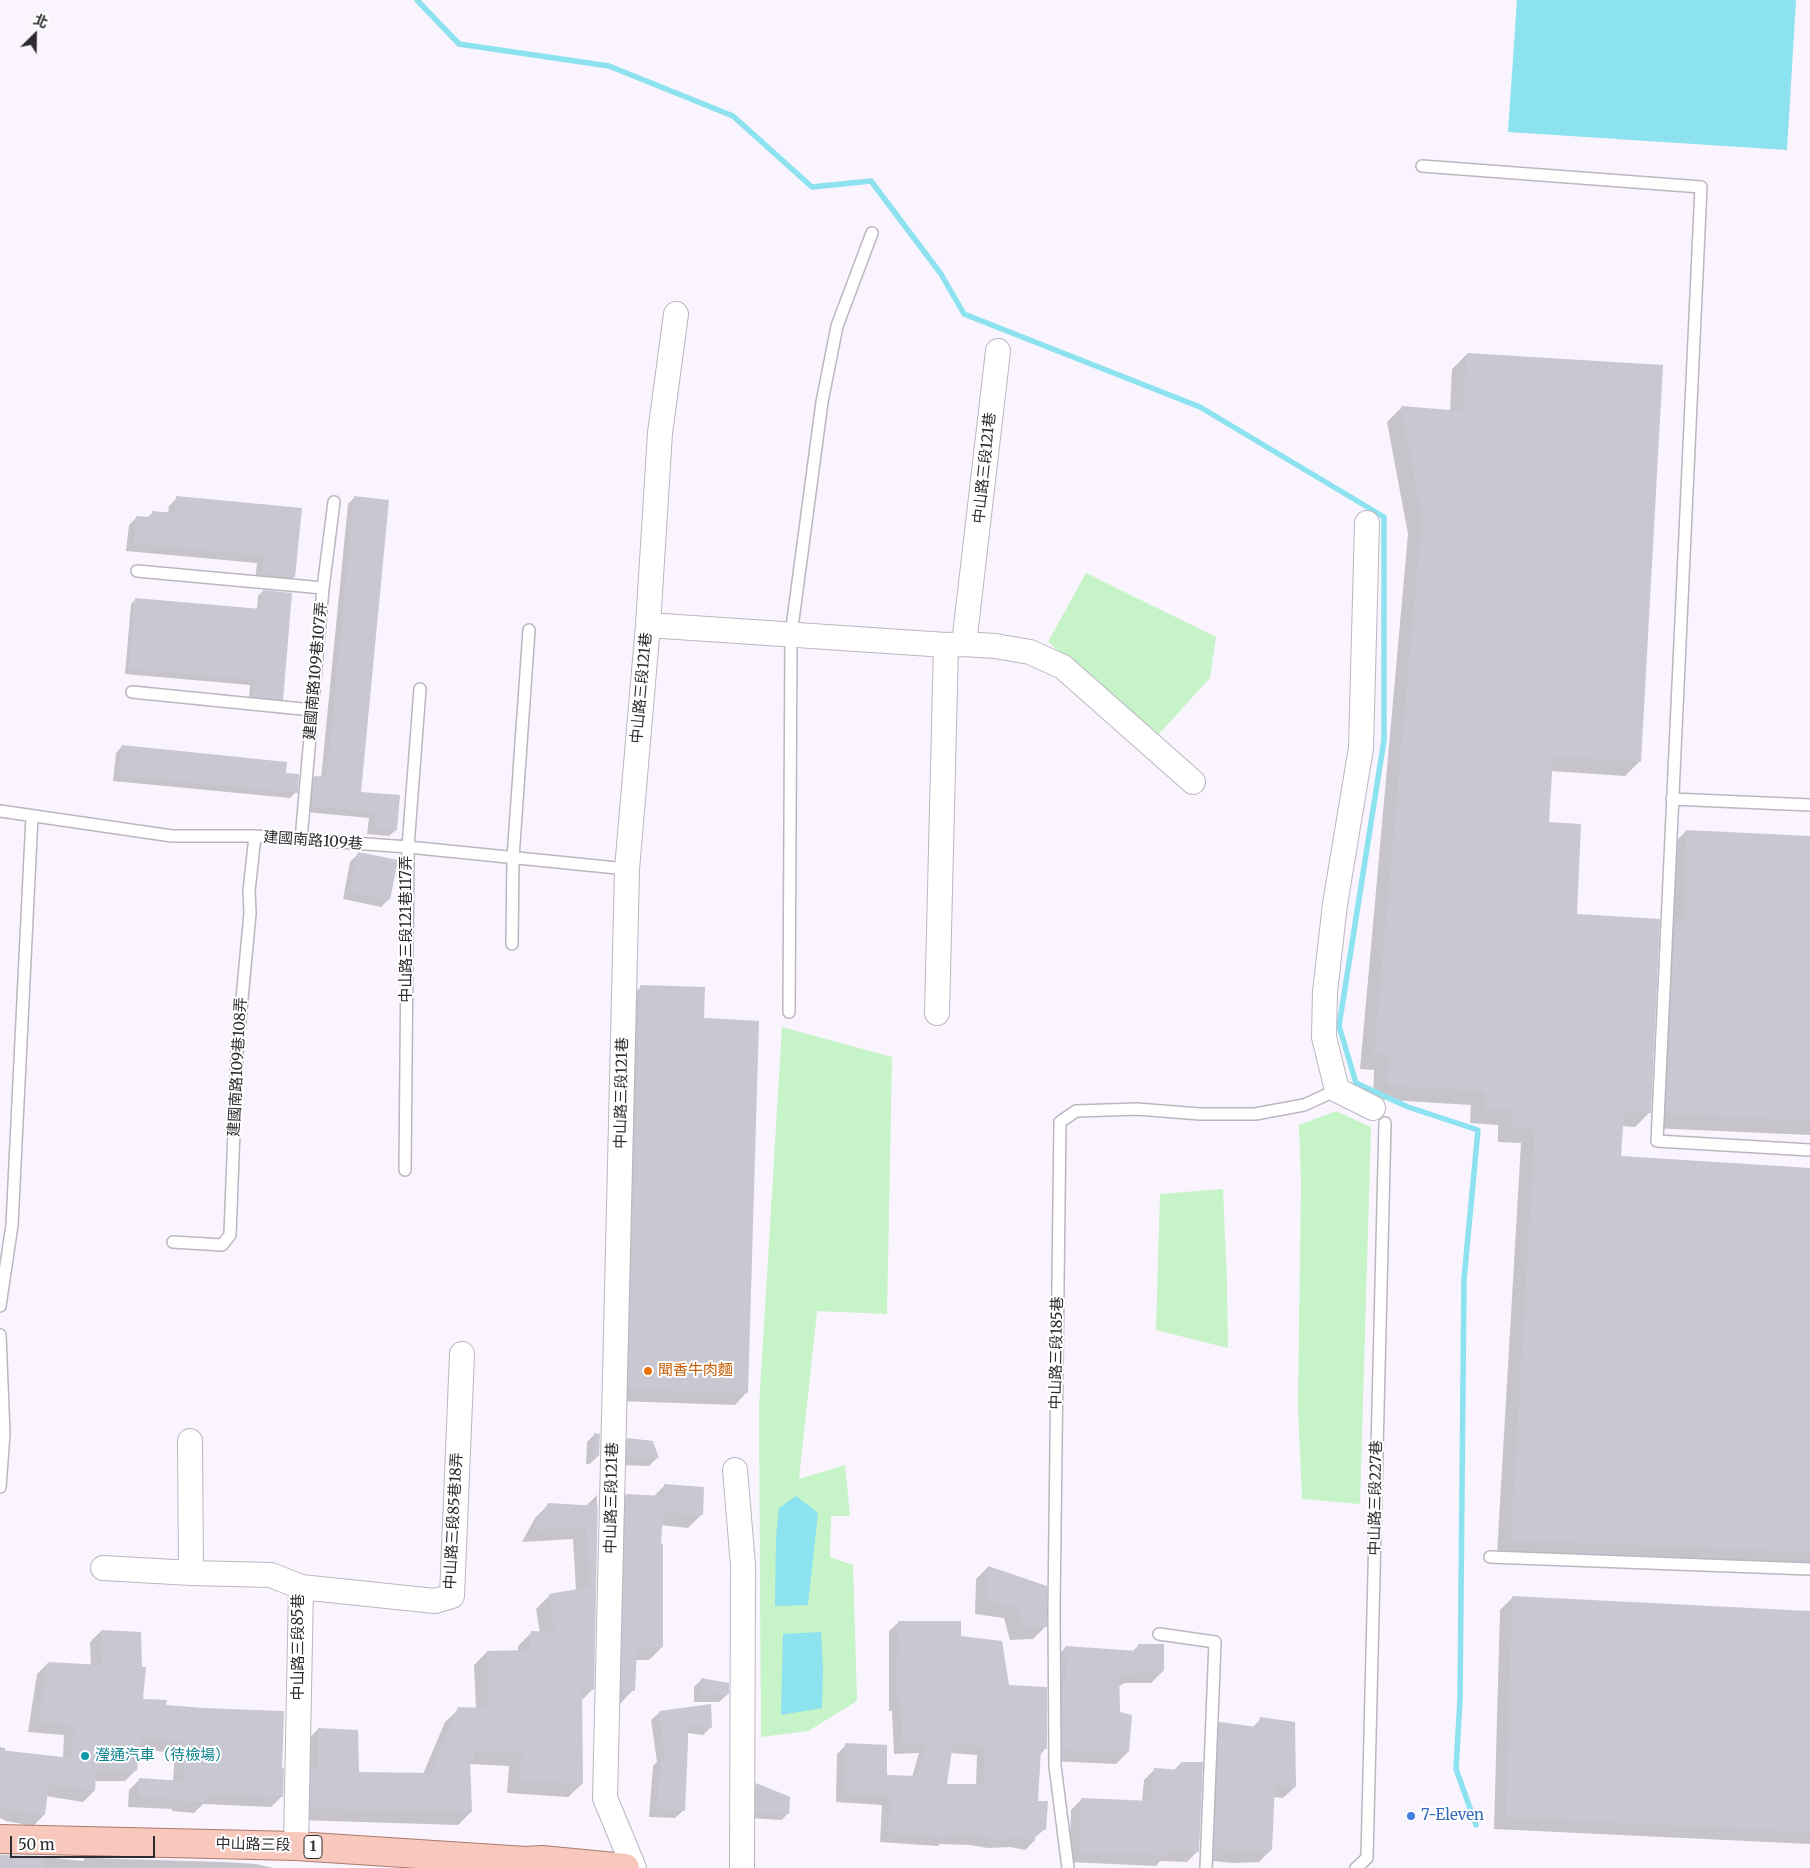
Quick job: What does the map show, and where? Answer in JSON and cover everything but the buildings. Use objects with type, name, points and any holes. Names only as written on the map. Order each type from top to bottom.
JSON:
[{"type":"main road","name":"中山路三段","points":[[0,1840],[296,1846],[524,1864],[542,1860],[625,1868]]},
{"type":"street","name":"中山路三段121巷","points":[[634,1868],[605,1798],[627,869],[648,625],[660,433],[676,314]]},
{"type":"street","name":"中山路三段121巷","points":[[937,1013],[955,644],[998,351]]},
{"type":"street","points":[[1367,523],[1361,748],[1335,904],[1325,992],[1324,1037],[1337,1090],[1379,1116]]},
{"type":"street","points":[[648,625],[955,644],[1030,652],[1062,667],[1193,782]]},
{"type":"street","name":"中山路三段85巷18弄","points":[[301,1587],[434,1601],[452,1596],[462,1354]]},
{"type":"street","points":[[190,1441],[191,1573]]},
{"type":"street","points":[[735,1470],[743,1565],[742,1868]]},
{"type":"street","name":"中山路三段85巷","points":[[104,1568],[191,1573],[272,1574],[301,1587],[296,1846]]},
{"type":"lane","points":[[1422,166],[1701,187],[1657,1141],[1810,1150]]},
{"type":"lane","points":[[789,1012],[791,635],[822,402],[837,326],[872,233]]},
{"type":"lane","name":"建國南路109巷107弄","points":[[301,840],[323,588],[334,502]]},
{"type":"lane","points":[[136,571],[323,588]]},
{"type":"lane","points":[[512,944],[513,858],[529,630]]},
{"type":"lane","name":"中山路三段121巷117弄","points":[[405,1170],[408,847],[420,689]]},
{"type":"lane","points":[[132,692],[312,710]]},
{"type":"lane","points":[[1672,799],[1810,805]]},
{"type":"lane","name":"建國南路109巷","points":[[0,811],[172,836],[255,836],[408,847],[627,869]]},
{"type":"lane","points":[[0,1306],[12,1226],[32,816]]},
{"type":"lane","name":"建國南路109巷108弄","points":[[173,1242],[222,1245],[230,1235],[237,1053],[255,836]]},
{"type":"lane","name":"中山路三段185巷","points":[[1068,1868],[1055,1766],[1054,1609],[1060,1122],[1076,1111],[1137,1109],[1200,1114],[1255,1114],[1304,1106],[1337,1090]]},
{"type":"lane","name":"中山路三段227巷","points":[[1356,1868],[1367,1858],[1379,1116]]},
{"type":"lane","points":[[0,1335],[4,1434],[0,1487]]},
{"type":"lane","points":[[1490,1557],[1810,1569]]},
{"type":"lane","points":[[1159,1634],[1215,1642],[1206,1868]]},
{"type":"green space","points":[[1086,573],[1216,637],[1210,678],[1158,735],[1048,642]]},
{"type":"green space","points":[[782,1027],[892,1057],[887,1314],[817,1311],[799,1479],[845,1465],[850,1516],[831,1516],[830,1557],[853,1565],[857,1701],[808,1731],[761,1737],[759,1408]]},
{"type":"green space","points":[[1336,1111],[1371,1127],[1360,1504],[1302,1499],[1298,1405],[1301,1182],[1299,1125]]},
{"type":"green space","points":[[1223,1189],[1228,1348],[1156,1330],[1160,1194]]},
{"type":"water","points":[[1517,0],[1796,0],[1787,150],[1508,132]]},
{"type":"water","points":[[796,1496],[818,1513],[808,1605],[775,1606],[776,1537],[779,1508]]},
{"type":"water","points":[[821,1632],[823,1669],[822,1708],[781,1715],[783,1634]]},
{"type":"waterway","points":[[417,0],[459,44],[609,66],[733,116],[812,187],[871,181],[941,274],[964,314],[1200,407],[1384,517],[1384,740],[1339,1026],[1356,1083],[1408,1107],[1478,1130],[1464,1279],[1460,1700],[1456,1769],[1476,1825]]},
{"type":"place","name":"聞香牛肉麵","points":[[648,1371]]},
{"type":"place","name":"瀅通汽車（待檢場）","points":[[85,1756]]},
{"type":"place","name":"7-Eleven","points":[[1411,1816]]}]
